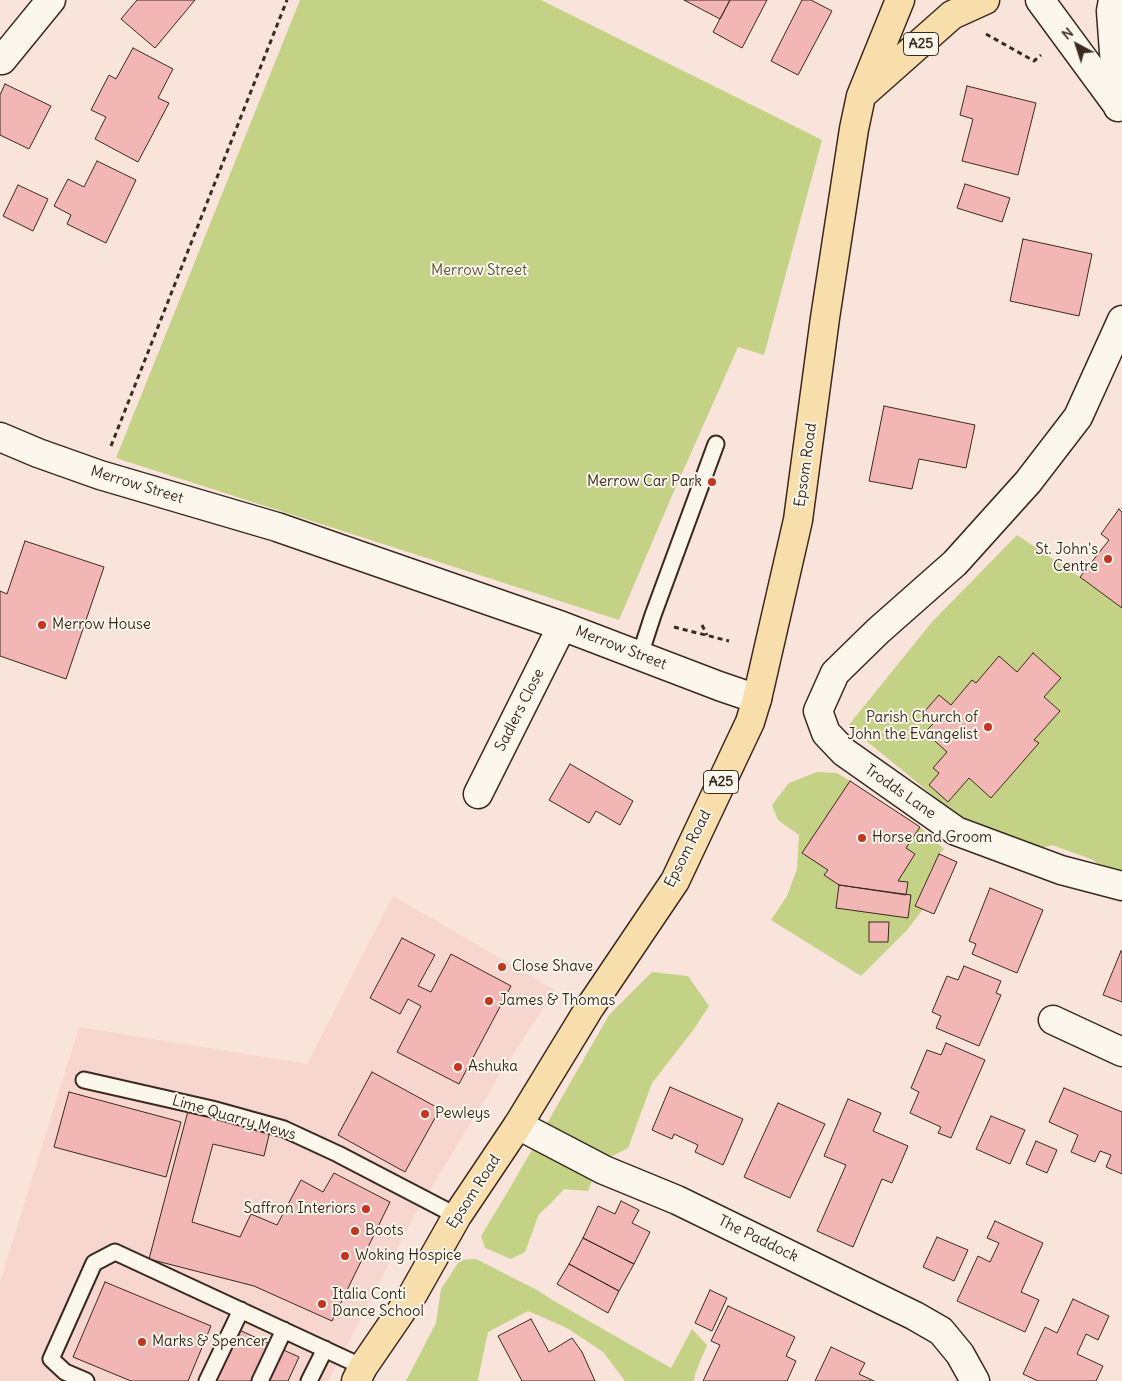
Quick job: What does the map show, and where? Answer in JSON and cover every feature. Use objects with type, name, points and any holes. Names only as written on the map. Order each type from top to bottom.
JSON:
[{"type":"main road","name":"Epsom Road","points":[[360,1374],[413,1294],[457,1216],[518,1125],[590,1007],[675,881],[750,722],[798,520],[825,318],[854,129],[861,96],[900,0]]},
{"type":"main road","name":"A25","points":[[861,96],[952,15],[985,0]]},
{"type":"street","points":[[2,60],[51,0]]},
{"type":"street","points":[[1040,0],[1120,114]]},
{"type":"street","points":[[1113,0],[1111,11],[1120,114]]},
{"type":"street","name":"Trodds Lane","points":[[1122,320],[1078,417],[1028,482],[955,563],[878,631],[835,673],[818,710],[826,733],[844,752],[956,832],[1062,870],[1122,886]]},
{"type":"street","name":"Merrow Street","points":[[0,436],[38,453],[100,475],[277,527],[562,626],[757,699]]},
{"type":"street","name":"Sadlers Close","points":[[478,794],[562,626]]},
{"type":"street","points":[[1053,1020],[1122,1052]]},
{"type":"street","name":"The Paddock","points":[[518,1125],[604,1170],[677,1200],[942,1331],[960,1354],[975,1381]]},
{"type":"lane","points":[[640,655],[716,444]]},
{"type":"lane","name":"Lime Quarry Mews","points":[[84,1080],[212,1109],[284,1129],[338,1154],[457,1216]]},
{"type":"lane","points":[[86,1381],[65,1372],[51,1359],[94,1264],[115,1252],[325,1349],[360,1374]]},
{"type":"lane","points":[[207,1381],[241,1310]]},
{"type":"lane","points":[[260,1381],[284,1330]]},
{"type":"lane","points":[[309,1381],[325,1349]]},
{"type":"path","points":[[100,475],[287,0]]},
{"type":"path","points":[[652,622],[729,641]]},
{"type":"path","points":[[702,625],[707,635]]},
{"type":"shaded area","points":[[393,896],[555,990],[499,1076],[413,1218],[328,1381],[0,1381],[0,1282],[79,1027],[307,1064]]},
{"type":"green space","name":"Merrow Street","points":[[300,0],[541,0],[822,140],[764,355],[738,347],[619,620],[116,458]]},
{"type":"green space","points":[[1017,535],[1122,608],[1122,873],[1105,868],[1091,859],[1052,845],[1039,849],[962,819],[848,726],[932,622]]},
{"type":"green space","points":[[817,772],[837,773],[920,827],[944,849],[939,854],[915,905],[923,909],[907,930],[861,976],[771,920],[787,896],[797,869],[799,835],[778,820],[772,805],[789,783]]},
{"type":"green space","points":[[652,972],[688,976],[709,1006],[694,1029],[652,1083],[628,1148],[599,1163],[588,1191],[564,1189],[539,1214],[525,1252],[511,1259],[485,1248],[481,1236],[609,1015]]},
{"type":"green space","points":[[476,1259],[537,1290],[671,1368],[692,1329],[707,1345],[694,1381],[625,1381],[603,1352],[567,1328],[528,1311],[488,1332],[479,1381],[405,1381],[436,1323],[441,1289],[460,1260]]},
{"type":"building","points":[[137,0],[195,0],[155,48],[121,19]]},
{"type":"building","points":[[684,0],[730,0],[720,19]]},
{"type":"building","points":[[730,0],[767,0],[742,48],[713,32]]},
{"type":"building","points":[[802,0],[811,0],[832,11],[798,75],[771,61]]},
{"type":"building","points":[[133,48],[173,69],[158,98],[169,103],[138,162],[95,139],[106,117],[91,110],[109,75],[116,79]]},
{"type":"building","points":[[5,84],[51,106],[29,149],[0,135],[0,95]]},
{"type":"building","points":[[967,86],[1036,103],[1018,175],[962,161],[973,119],[960,115]]},
{"type":"building","points":[[97,161],[136,180],[106,243],[67,224],[71,215],[54,206],[68,179],[84,187]]},
{"type":"building","points":[[965,184],[1010,198],[1002,222],[957,208]]},
{"type":"building","points":[[18,185],[48,199],[33,231],[3,216]]},
{"type":"building","points":[[1023,239],[1092,254],[1079,316],[1010,301]]},
{"type":"building","points":[[884,406],[975,425],[966,468],[919,459],[912,489],[869,481]]},
{"type":"building","name":"St. John's Centre","points":[[1119,509],[1122,512],[1122,608],[1080,577],[1109,540],[1101,534]]},
{"type":"building","name":"Merrow House","points":[[25,541],[104,567],[66,679],[0,656],[0,591],[7,594]]},
{"type":"building","name":"Parish Church of John the Evangelist","points":[[1033,653],[1061,678],[1044,697],[1060,711],[1034,740],[1039,743],[991,798],[969,778],[948,802],[929,785],[939,773],[933,768],[947,752],[925,732],[935,722],[924,712],[939,695],[951,705],[972,680],[976,683],[999,656],[1017,672]]},
{"type":"building","points":[[570,764],[633,801],[620,825],[596,811],[589,823],[549,800]]},
{"type":"building","name":"Horse and Groom","points":[[850,781],[920,827],[906,848],[915,854],[898,881],[908,882],[906,895],[839,885],[824,875],[828,870],[802,853]]},
{"type":"building","points":[[939,854],[957,862],[934,914],[915,906]]},
{"type":"building","points":[[839,885],[911,895],[908,918],[836,908]]},
{"type":"building","points":[[990,888],[1043,910],[1017,973],[972,954],[976,944],[969,941]]},
{"type":"building","points":[[869,922],[889,922],[888,942],[869,942]]},
{"type":"building","points":[[402,938],[435,955],[418,986],[431,992],[451,954],[511,986],[459,1084],[397,1052],[421,1006],[408,999],[400,1014],[370,998]]},
{"type":"building","points":[[1122,951],[1122,1002],[1103,995]]},
{"type":"building","points":[[964,966],[1001,981],[996,993],[1001,995],[979,1046],[936,1028],[941,1016],[932,1012],[947,976],[958,980]]},
{"type":"building","points":[[946,1043],[985,1060],[951,1138],[938,1133],[941,1127],[910,1113],[919,1092],[911,1088],[927,1050],[941,1055]]},
{"type":"building","points":[[372,1072],[440,1109],[405,1172],[338,1135]]},
{"type":"building","points":[[670,1087],[743,1119],[723,1165],[695,1152],[698,1145],[674,1134],[672,1139],[652,1130]]},
{"type":"building","points":[[1064,1088],[1122,1112],[1122,1174],[1106,1167],[1111,1155],[1100,1151],[1095,1162],[1071,1152],[1078,1135],[1049,1122]]},
{"type":"building","points":[[69,1092],[181,1122],[166,1177],[54,1147]]},
{"type":"building","points":[[848,1099],[881,1113],[873,1131],[908,1146],[892,1183],[882,1179],[853,1247],[817,1231],[846,1165],[824,1156]]},
{"type":"building","points":[[778,1103],[825,1124],[790,1198],[744,1177]]},
{"type":"building","points":[[188,1111],[270,1131],[264,1156],[213,1144],[192,1222],[240,1237],[251,1214],[277,1225],[301,1180],[323,1192],[334,1173],[390,1202],[332,1321],[254,1286],[149,1259]]},
{"type":"building","points":[[991,1116],[1025,1130],[1010,1164],[976,1149]]},
{"type":"building","points":[[1036,1141],[1057,1150],[1047,1173],[1026,1164]]},
{"type":"building","points":[[621,1201],[639,1210],[632,1223],[650,1232],[634,1264],[583,1238],[598,1206],[615,1214]]},
{"type":"building","points":[[995,1221],[1043,1243],[1021,1292],[1039,1300],[1025,1332],[957,1301],[978,1256],[990,1262],[999,1243],[987,1238]]},
{"type":"building","points":[[937,1237],[968,1250],[954,1281],[923,1267]]},
{"type":"building","points":[[583,1238],[634,1264],[619,1291],[569,1264]]},
{"type":"building","points":[[569,1264],[619,1291],[608,1313],[557,1284]]},
{"type":"building","name":"Marks & Spencer","points":[[105,1282],[211,1326],[188,1381],[131,1381],[73,1357]]},
{"type":"building","points":[[710,1290],[727,1298],[712,1331],[695,1323]]},
{"type":"building","points":[[1073,1299],[1109,1316],[1098,1340],[1086,1334],[1077,1354],[1103,1366],[1096,1381],[1038,1381],[1023,1374],[1045,1327],[1057,1333]]},
{"type":"building","points":[[728,1306],[795,1337],[786,1356],[796,1361],[787,1381],[703,1381],[720,1345],[711,1341]]},
{"type":"building","points":[[531,1319],[549,1352],[572,1338],[582,1352],[595,1381],[522,1381],[498,1336]]},
{"type":"building","points":[[228,1325],[299,1357],[288,1381],[203,1381]]},
{"type":"building","points":[[831,1347],[865,1363],[859,1374],[874,1381],[815,1381]]},
{"type":"place","name":"Merrow Car Park","points":[[712,482]]},
{"type":"place","name":"St. John's Centre","points":[[1108,559]]},
{"type":"place","name":"Merrow House","points":[[42,625]]},
{"type":"place","name":"Parish Church of John the Evangelist","points":[[988,727]]},
{"type":"place","name":"Horse and Groom","points":[[862,838]]},
{"type":"place","name":"Close Shave","points":[[502,967]]},
{"type":"place","name":"James & Thomas","points":[[489,1001]]},
{"type":"place","name":"Ashuka","points":[[458,1067]]},
{"type":"place","name":"Pewleys","points":[[425,1114]]},
{"type":"place","name":"Saffron Interiors","points":[[366,1209]]},
{"type":"place","name":"Boots","points":[[355,1231]]},
{"type":"place","name":"Woking Hospice","points":[[345,1256]]},
{"type":"place","name":"Italia Conti Dance School","points":[[322,1304]]},
{"type":"place","name":"Marks & Spencer","points":[[142,1342]]}]
